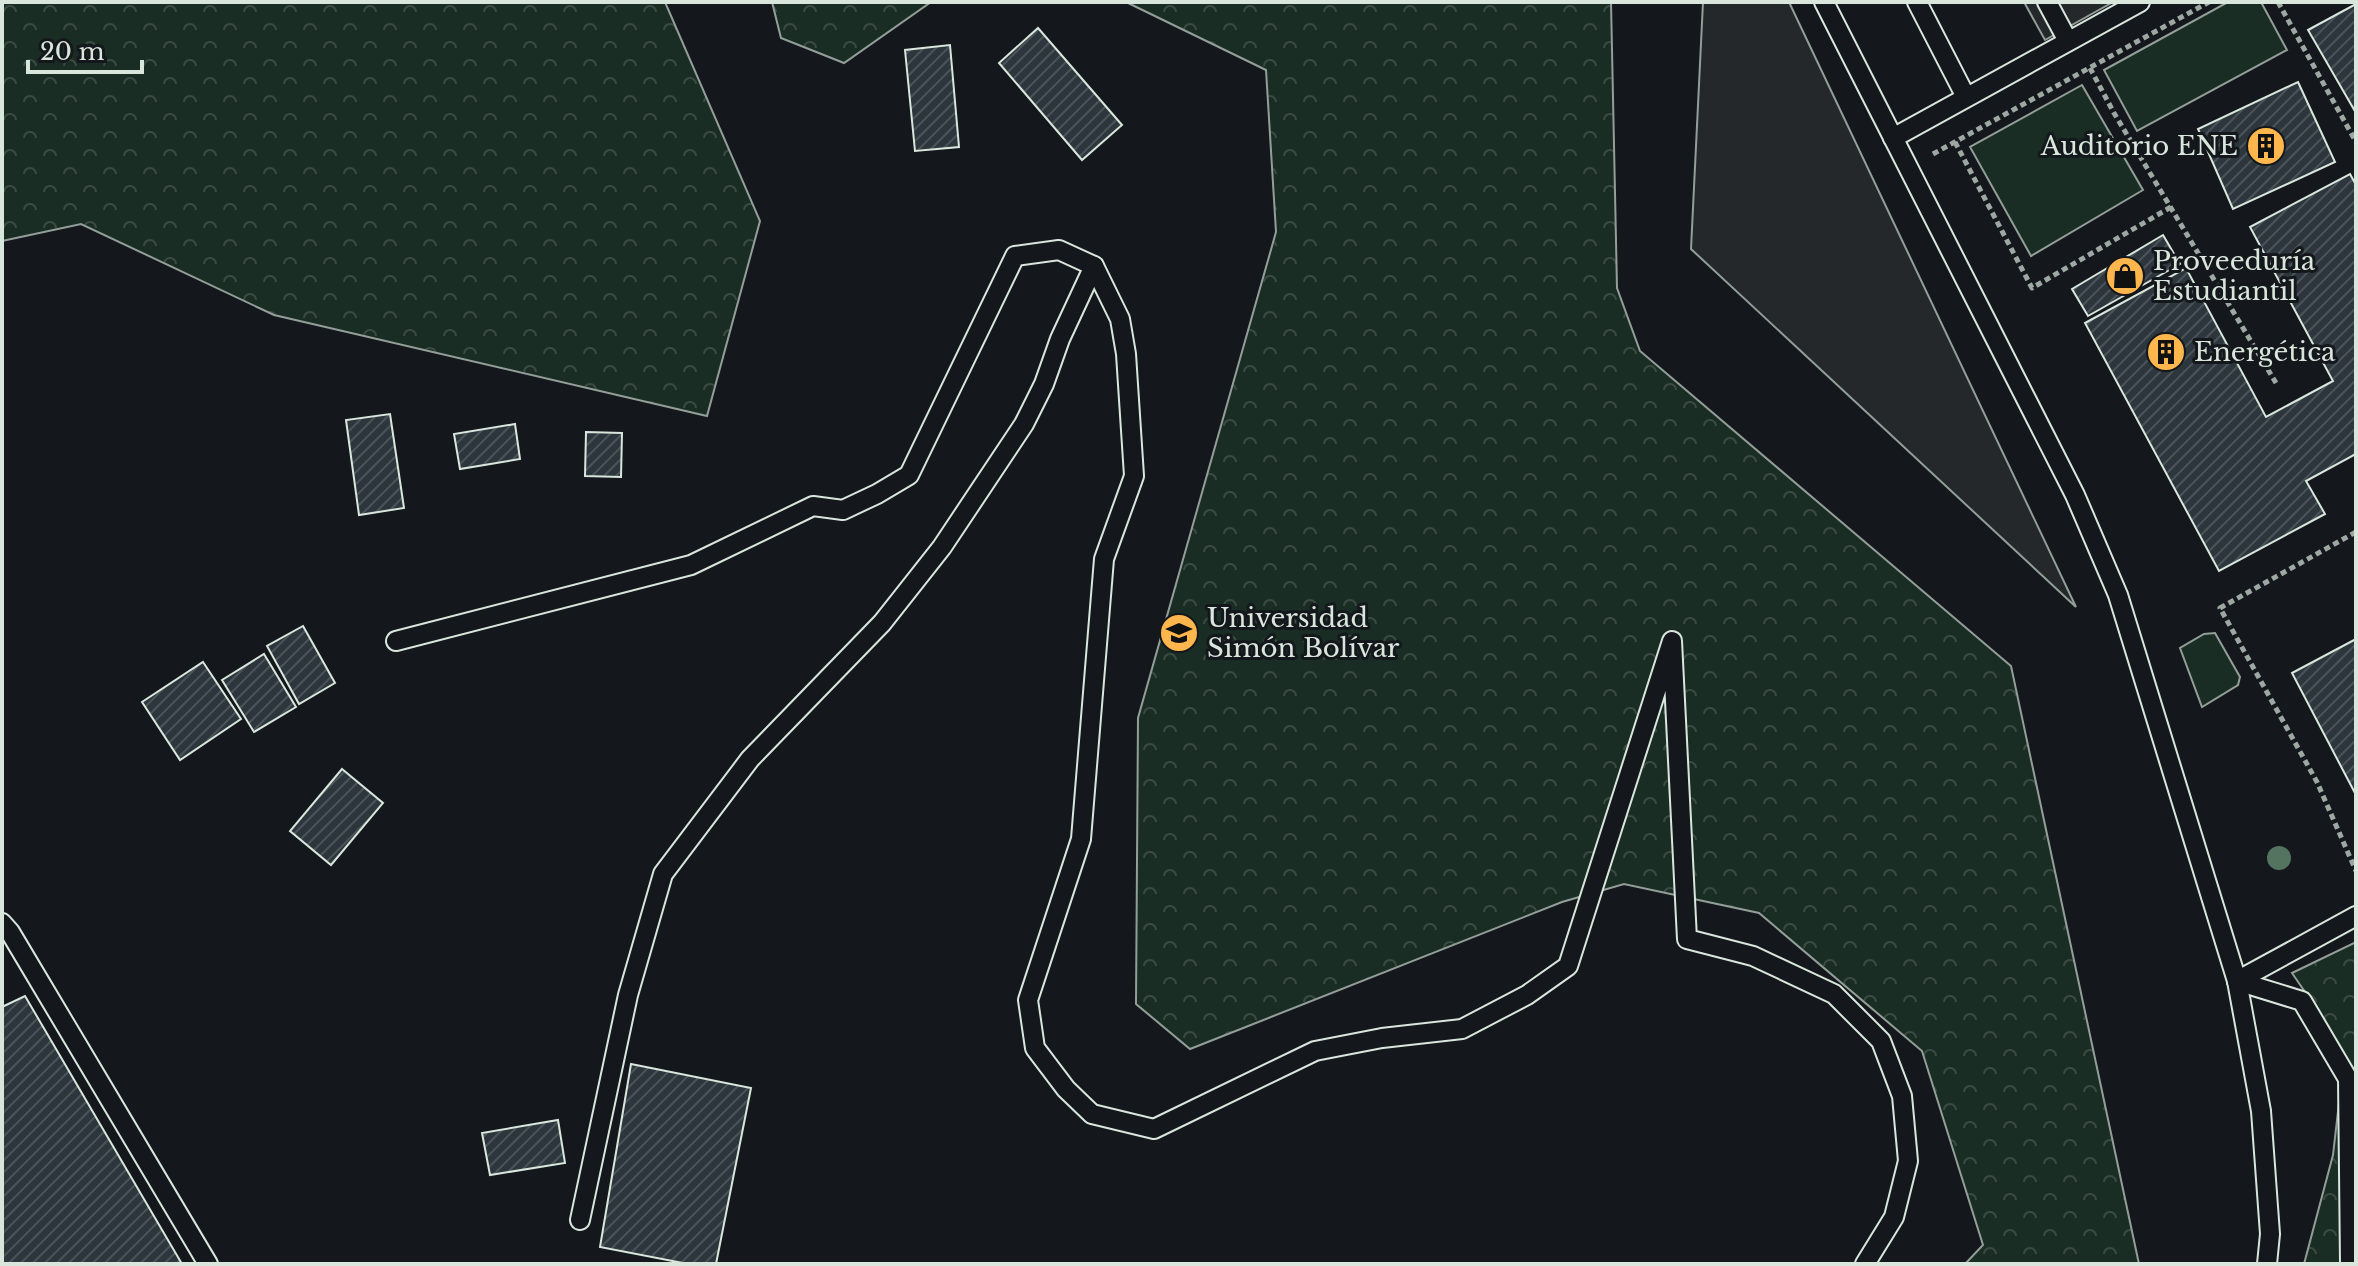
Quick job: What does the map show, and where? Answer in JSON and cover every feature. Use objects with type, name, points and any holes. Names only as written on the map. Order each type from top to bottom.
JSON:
[{"type":"lane","points":[[1824,2],[2075,495],[2118,595],[2237,981],[2261,1111],[2270,1234],[2267,1264]]},
{"type":"lane","points":[[1917,2],[1966,97]]},
{"type":"lane","points":[[2047,2],[2068,41]]},
{"type":"lane","points":[[1893,138],[2140,2]]},
{"type":"lane","points":[[396,641],[691,565],[813,506],[843,510],[877,494],[909,475],[1015,256],[1059,250],[1094,266],[1120,319],[1126,354],[1134,476],[1104,559],[1081,839],[1028,1000],[1035,1048],[1066,1089],[1092,1114],[1154,1129],[1315,1051],[1382,1038],[1462,1029],[1527,995],[1568,966],[1672,641],[1687,939],[1753,956],[1834,994],[1881,1041],[1902,1096],[1908,1161],[1894,1217],[1865,1264]]},
{"type":"lane","points":[[580,1220],[628,995],[663,874],[750,759],[882,623],[942,547],[1024,424],[1094,266]]},
{"type":"lane","points":[[2237,981],[2356,916]]},
{"type":"lane","points":[[2,923],[208,1264]]},
{"type":"lane","points":[[2237,981],[2302,1001],[2348,1079],[2350,1264]]},
{"type":"path","points":[[1908,168],[2209,2]]},
{"type":"path","points":[[2278,2],[2356,142]]},
{"type":"path","points":[[2090,68],[2276,383]]},
{"type":"path","points":[[1955,142],[2032,288],[2171,207]]},
{"type":"path","points":[[2356,532],[2220,608],[2317,782],[2356,871]]},
{"type":"green space","points":[[2,2],[665,2],[760,221],[707,416],[274,315],[81,224],[2,241]]},
{"type":"green space","points":[[772,2],[931,2],[844,63],[781,38]]},
{"type":"green space","points":[[1126,2],[1611,2],[1617,288],[1640,351],[2011,666],[2139,1264],[1965,1264],[1983,1245],[1922,1051],[1759,913],[1624,884],[1562,902],[1190,1049],[1136,1004],[1138,718],[1276,232],[1266,70]]},
{"type":"green space","points":[[2228,2],[2261,2],[2287,50],[2137,131],[2104,70]]},
{"type":"green space","points":[[2082,85],[2143,190],[2031,256],[1970,147]]},
{"type":"green space","points":[[2215,633],[2240,677],[2238,685],[2202,707],[2180,648],[2204,634]]},
{"type":"green space","points":[[2356,942],[2356,1264],[2304,1264],[2333,1155],[2341,1085],[2322,1017],[2292,973]]},
{"type":"shaded area","points":[[1703,2],[1789,2],[2076,607],[1691,249]]},
{"type":"shaded area","points":[[2024,2],[2113,2],[2045,40]]},
{"type":"building","points":[[2356,4],[2356,113],[2308,30]]},
{"type":"building","points":[[1038,28],[1122,125],[1082,160],[999,63]]},
{"type":"building","points":[[950,45],[959,147],[915,151],[905,50]]},
{"type":"building","name":"Auditorio ENE","points":[[2298,82],[2335,162],[2233,209],[2198,129]]},
{"type":"building","name":"Energética","points":[[2350,174],[2356,185],[2356,454],[2306,481],[2325,514],[2219,571],[2085,323],[2186,268],[2266,417],[2333,381],[2250,227]]},
{"type":"building","name":"Proveeduría Estudiantil","points":[[2163,235],[2180,264],[2088,316],[2072,289]]},
{"type":"building","points":[[390,414],[404,508],[359,515],[346,420]]},
{"type":"building","points":[[515,424],[520,459],[460,469],[454,434]]},
{"type":"building","points":[[586,432],[622,433],[621,477],[585,476]]},
{"type":"building","points":[[303,626],[335,683],[299,704],[267,646]]},
{"type":"building","points":[[2356,639],[2356,795],[2292,673]]},
{"type":"building","points":[[264,654],[296,707],[254,732],[222,680]]},
{"type":"building","points":[[203,662],[241,719],[180,760],[142,702]]},
{"type":"building","points":[[342,769],[383,803],[331,865],[290,831]]},
{"type":"building","points":[[25,996],[182,1264],[2,1264],[2,1007]]},
{"type":"building","points":[[631,1064],[751,1088],[716,1264],[688,1264],[600,1247]]},
{"type":"building","points":[[558,1120],[565,1163],[490,1175],[482,1133]]},
{"type":"place","name":"Auditorio ENE","points":[[2266,146]]},
{"type":"place","name":"Proveeduría Estudiantil","points":[[2125,276]]},
{"type":"place","name":"Energética","points":[[2166,352]]},
{"type":"place","name":"Universidad Simón Bolívar","points":[[1179,633]]}]
